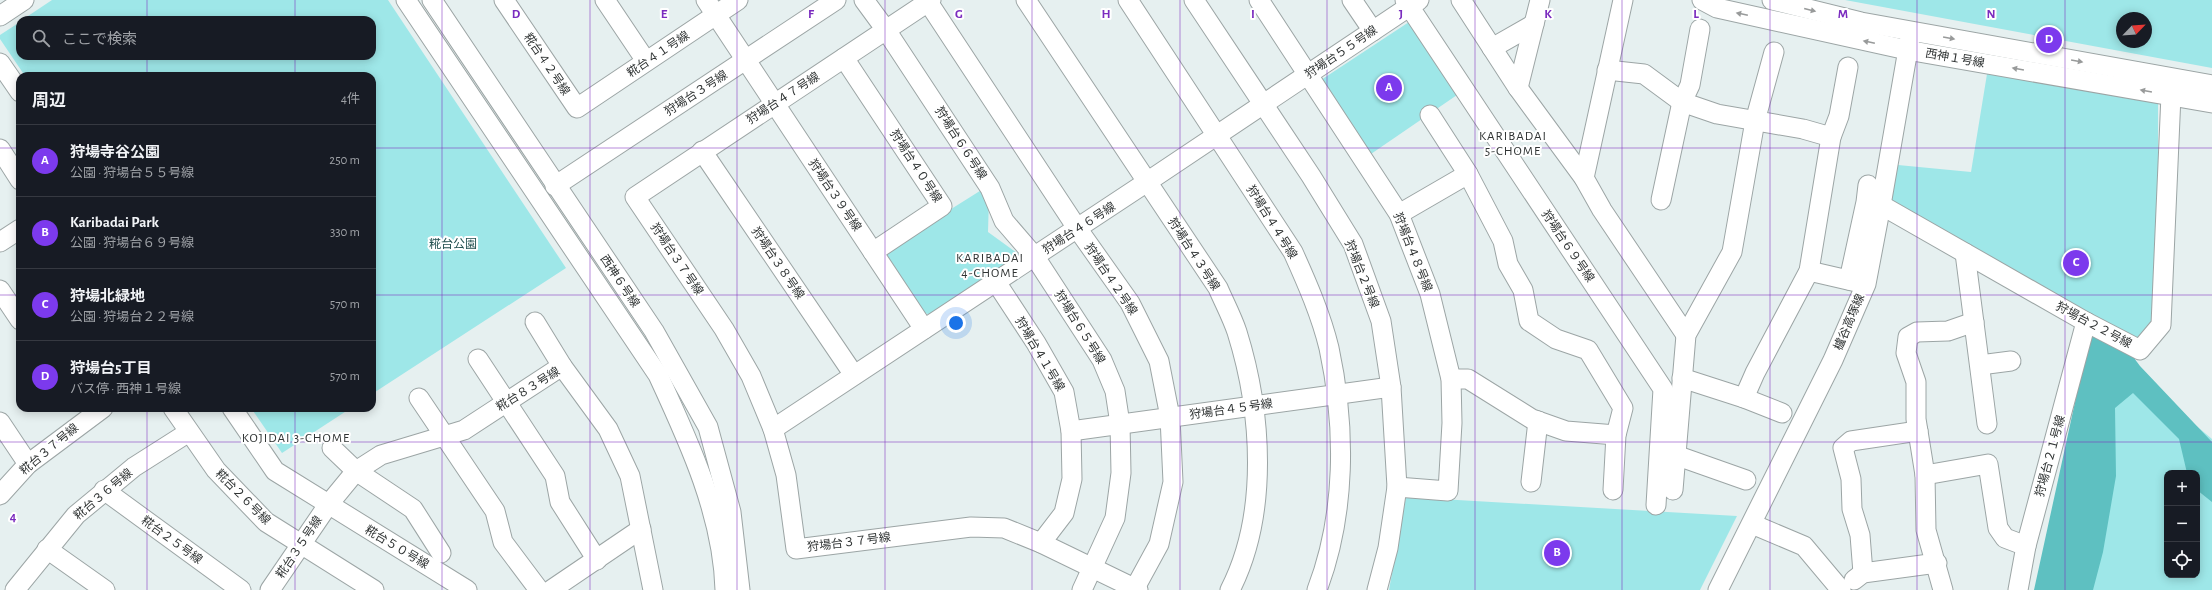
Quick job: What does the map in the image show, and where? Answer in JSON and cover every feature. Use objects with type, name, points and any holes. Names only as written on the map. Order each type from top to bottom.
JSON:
[{"type":"street","points":[[0,16],[24,0]]},
{"type":"street","points":[[406,0],[658,375],[684,430],[708,497],[724,566],[725,590]]},
{"type":"street","name":"西神６号線","points":[[432,0],[555,186],[654,331],[708,427],[731,512],[740,590]]},
{"type":"street","name":"糀台４２号線","points":[[504,0],[577,108]]},
{"type":"street","points":[[605,0],[646,61]]},
{"type":"street","name":"糀台４１号線","points":[[577,108],[646,61],[711,7],[738,0]]},
{"type":"street","name":"狩場台３号線","points":[[555,186],[836,0]]},
{"type":"street","name":"狩場台６６号線","points":[[864,0],[886,30],[990,188],[1004,221],[1035,257]]},
{"type":"street","name":"狩場台４３号線","points":[[1026,0],[1218,288],[1236,331],[1253,406],[1258,474],[1249,538],[1236,578],[1230,590]]},
{"type":"street","name":"狩場台４４号線","points":[[1128,0],[1293,252],[1312,296],[1328,348],[1336,395],[1342,455],[1336,516],[1325,570],[1317,590]]},
{"type":"street","name":"狩場台２号線","points":[[1194,0],[1311,176],[1352,244],[1381,321],[1391,387],[1397,488],[1388,548],[1376,590]]},
{"type":"street","name":"狩場台４８号線","points":[[1259,0],[1399,214],[1430,294],[1451,379],[1452,423],[1448,491],[1397,488]]},
{"type":"street","points":[[1352,0],[1373,31]]},
{"type":"street","points":[[1461,0],[1518,88],[1584,178],[1602,210],[1686,335]]},
{"type":"street","points":[[1518,88],[1540,0]]},
{"type":"street","points":[[1584,178],[1623,0]]},
{"type":"street","name":"西神１号線","points":[[1702,0],[1717,8],[1908,50],[2212,102]]},
{"type":"street","name":"西神１号線","points":[[1772,0],[1861,22],[1911,32],[2212,85]]},
{"type":"street","name":"狩場台４７号線","points":[[635,197],[702,151],[930,1]]},
{"type":"street","name":"狩場台４２号線","points":[[930,1],[1077,228],[1130,304],[1159,361],[1170,417],[1173,482],[1158,544],[1136,589]]},
{"type":"street","name":"狩場台５５号線","points":[[1264,105],[1373,31],[1411,2]]},
{"type":"street","name":"狩場台６９号線","points":[[1411,2],[1663,389],[1656,505]]},
{"type":"street","name":"狩場台３９号線","points":[[711,7],[924,329]]},
{"type":"street","points":[[1492,48],[1534,24]]},
{"type":"street","points":[[1661,200],[1682,102],[1690,85],[1700,29]]},
{"type":"street","name":"櫨谷高塚線","points":[[1718,590],[1833,360],[1882,206],[1911,32]]},
{"type":"street","points":[[1673,490],[1678,456],[1686,335],[1732,252],[1755,121],[1774,52]]},
{"type":"street","name":"狩場台４０号線","points":[[844,58],[942,206],[873,252]]},
{"type":"street","points":[[0,63],[16,86]]},
{"type":"street","points":[[1744,398],[1755,373],[1809,271],[1831,137],[1840,116],[1848,67]]},
{"type":"street","points":[[1607,70],[1644,74],[1682,102],[1718,114],[1803,128],[1831,137]]},
{"type":"street","name":"狩場台２２号線","points":[[1882,206],[2086,322],[2140,350],[2161,325],[2171,95]]},
{"type":"street","name":"狩場台４６号線","points":[[772,429],[1264,105]]},
{"type":"street","points":[[1430,114],[1468,174],[1503,241],[1508,264],[1523,290],[1529,321],[1556,339],[1588,350],[1623,408],[1616,435],[1612,490]]},
{"type":"street","points":[[0,149],[16,174]]},
{"type":"street","name":"狩場台３８号線","points":[[702,151],[854,375]]},
{"type":"street","points":[[1399,214],[1468,174]]},
{"type":"street","points":[[1809,271],[1858,282],[1868,185]]},
{"type":"street","name":"狩場台３７号線","points":[[635,197],[724,329],[751,376],[772,429],[786,475],[796,549],[971,527],[1004,528],[1041,543],[1136,589]]},
{"type":"street","points":[[0,242],[16,232]]},
{"type":"street","points":[[1965,253],[1987,424]]},
{"type":"street","name":"狩場台６５号線","points":[[1035,257],[1102,360],[1115,391],[1120,424],[1121,474],[1115,518],[1082,590]]},
{"type":"street","name":"狩場台４１号線","points":[[996,282],[1036,343],[1064,392],[1071,431],[1072,479],[1064,513],[1041,543]]},
{"type":"street","points":[[0,290],[16,314]]},
{"type":"street","points":[[535,322],[562,366]]},
{"type":"street","points":[[1943,590],[1937,564],[1926,530],[1925,475],[1916,419],[1916,382],[1906,353],[1908,337],[1917,332],[1948,331],[1974,322]]},
{"type":"street","name":"狩場台２１号線","points":[[2018,590],[2026,546],[2086,322]]},
{"type":"street","points":[[478,359],[555,476],[560,502],[597,560]]},
{"type":"street","points":[[1980,366],[2011,361]]},
{"type":"street","name":"糀台８３号線","points":[[328,505],[356,471],[381,455],[464,430],[562,366],[608,429],[630,476],[653,590]]},
{"type":"street","points":[[1682,378],[1744,398],[1782,413]]},
{"type":"street","points":[[1451,379],[1468,379],[1495,398],[1538,421],[1566,431],[1616,435]]},
{"type":"street","name":"狩場台４５号線","points":[[1071,431],[1391,387]]},
{"type":"street","points":[[419,398],[496,511],[503,542],[539,590]]},
{"type":"street","name":"糀台２６号線","points":[[176,412],[216,470],[266,522],[374,590]]},
{"type":"street","name":"糀台５０号線","points":[[235,412],[276,471],[328,505],[467,590]]},
{"type":"street","name":"糀台３７号線","points":[[0,495],[28,464],[82,414]]},
{"type":"street","points":[[1531,482],[1538,421]]},
{"type":"street","points":[[0,422],[28,464]]},
{"type":"street","points":[[1863,573],[1860,535],[1852,509],[1851,480],[1843,448],[1851,441],[1918,431]]},
{"type":"street","name":"糀台３６号線","points":[[15,590],[76,515],[104,490],[134,467],[190,432]]},
{"type":"street","points":[[332,448],[356,471],[412,509],[441,553]]},
{"type":"street","points":[[1678,456],[1746,480]]},
{"type":"street","points":[[1925,475],[1988,464],[1998,528],[2005,538],[2026,546]]},
{"type":"street","name":"糀台２５号線","points":[[104,490],[241,590]]},
{"type":"street","name":"糀台３５号線","points":[[270,590],[328,505]]},
{"type":"street","points":[[1752,524],[1804,546],[1842,590],[1863,573],[1937,564]]},
{"type":"street","points":[[551,590],[577,583],[597,560],[641,529]]},
{"type":"street","points":[[47,549],[105,590]]},
{"type":"street","points":[[0,586],[6,590]]},
{"type":"green space","name":"糀台公園","points":[[52,0],[388,0],[566,268],[376,391],[376,72],[22,72],[0,39],[0,35],[16,25],[16,60],[376,60],[376,16],[28,16]]},
{"type":"green space","points":[[1845,0],[2212,0],[2212,68]]},
{"type":"green space","points":[[1409,22],[1457,95],[1368,156],[1321,80]]},
{"type":"green space","points":[[1987,74],[2158,98],[2158,322],[2137,345],[1890,204],[1898,165],[1971,172]]},
{"type":"green space","points":[[983,189],[989,197],[988,232],[1024,258],[935,316],[921,312],[886,260],[886,250]]},
{"type":"green space","points":[[2106,350],[2212,439],[2212,590],[2078,590]]},
{"type":"green space","points":[[254,412],[345,412],[282,453]]},
{"type":"green space","points":[[1406,497],[1737,516],[1700,590],[1389,590]]},
{"type":"shaded area","points":[[2095,333],[2134,358],[2212,442],[2212,502],[2200,492],[2200,470],[2186,470],[2179,439],[2133,393],[2115,408],[2116,476],[2103,552],[2093,590],[2034,590],[2089,338]]},
{"type":"place","name":"狩場台5丁目","points":[[2049,40]]},
{"type":"place","name":"狩場寺谷公園","points":[[1389,88]]},
{"type":"place","name":"狩場北緑地","points":[[2076,263]]},
{"type":"place","name":"Karibadai Park","points":[[1557,553]]},
{"type":"district","name":"KARIBADAI 5-CHOME","points":[[1513,144]]},
{"type":"district","name":"KARIBADAI 4-CHOME","points":[[990,266]]},
{"type":"district","name":"KOJIDAI 3-CHOME","points":[[296,438]]}]
